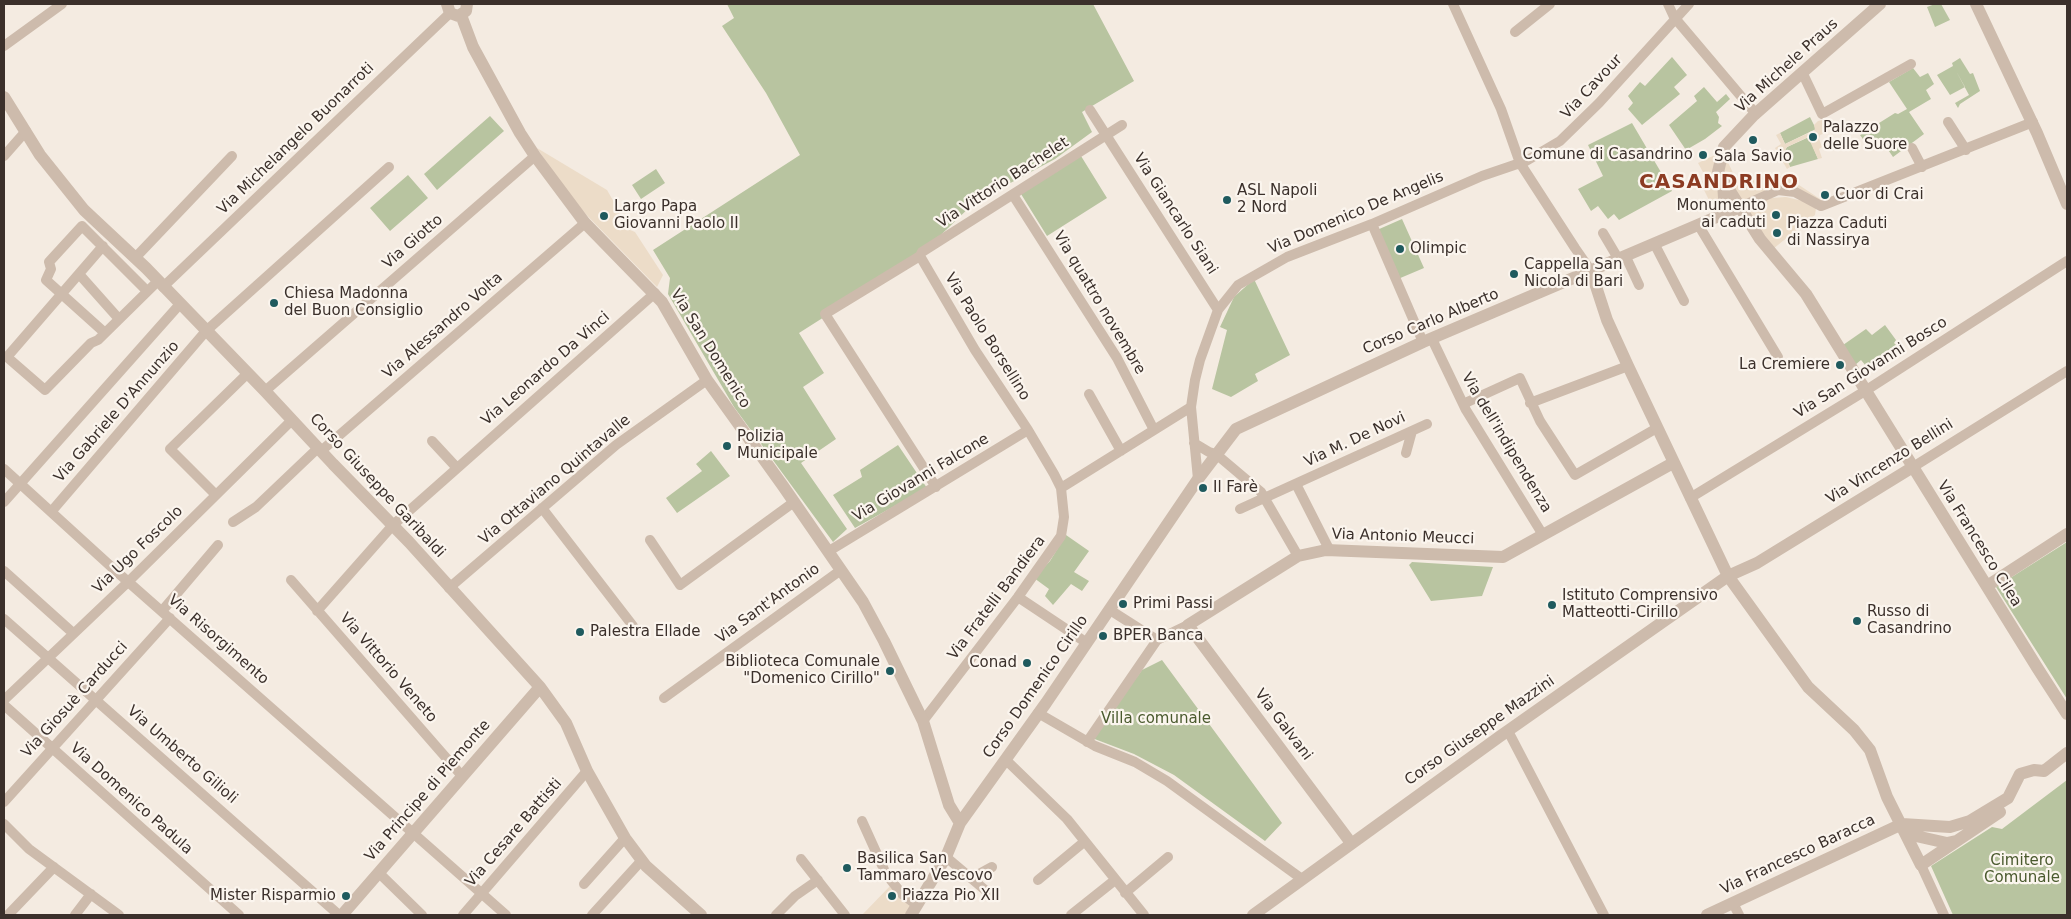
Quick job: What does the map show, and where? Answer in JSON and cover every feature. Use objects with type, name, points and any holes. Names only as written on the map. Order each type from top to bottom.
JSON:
[{"type":"street","points":[[4,46],[62,4]]},
{"type":"street","points":[[452,11],[466,11],[467,4]]},
{"type":"street","points":[[1453,4],[1501,109],[1520,163],[1574,248],[1591,271],[1608,320],[1628,366],[1728,576],[1808,687],[1854,730],[1870,750],[1887,797],[1905,829],[1944,915]]},
{"type":"street","points":[[1514,32],[1550,4]]},
{"type":"street","points":[[1668,4],[1674,17],[1756,114]]},
{"type":"street","name":"Via Cavour","points":[[1520,163],[1560,141],[1575,127],[1599,104],[1674,17],[1689,4]]},
{"type":"street","name":"Via Michele Praus","points":[[1723,182],[1718,172],[1724,147],[1756,114],[1880,4]]},
{"type":"street","points":[[1976,4],[2032,122],[2067,204]]},
{"type":"street","name":"Via San Domenico","points":[[452,11],[520,134],[535,156],[585,223],[655,293],[671,316],[704,382],[794,502],[863,602],[923,721],[949,805],[960,823]]},
{"type":"street","name":"Via Michelangelo Buonarroti","points":[[61,294],[7,357],[46,390],[91,343],[105,333],[147,291],[161,284],[452,11]]},
{"type":"street","points":[[1803,74],[1822,114],[1911,64]]},
{"type":"street","name":"Corso Giuseppe Garibaldi","points":[[4,97],[40,155],[84,210],[161,284],[265,390],[319,450],[394,523],[540,687],[566,723],[587,770],[626,838],[642,860],[684,902],[701,915]]},
{"type":"street","name":"Via Giancarlo Siani","points":[[1090,110],[1218,310]]},
{"type":"street","points":[[1948,122],[1966,150]]},
{"type":"street","points":[[1740,207],[1778,190],[1795,192],[1822,206],[2032,122]]},
{"type":"street","name":"Via Vittorio Bachelet","points":[[936,488],[825,314],[921,258],[922,252],[1122,125]]},
{"type":"street","points":[[4,156],[26,131]]},
{"type":"street","points":[[1912,148],[1922,167]]},
{"type":"street","points":[[135,258],[232,156]]},
{"type":"street","name":"Via Giotto","points":[[265,390],[535,156]]},
{"type":"street","name":"Via Domenico De Angelis","points":[[1191,407],[1200,360],[1218,310],[1238,285],[1268,267],[1311,246],[1372,224],[1452,188],[1520,163]]},
{"type":"street","name":"Via Gabriele D'Annunzio","points":[[51,512],[206,331],[389,167]]},
{"type":"street","points":[[1723,182],[1725,214]]},
{"type":"street","name":"Via Francesco Cilea","points":[[1723,182],[1760,239],[1806,294],[2067,714]]},
{"type":"street","name":"Via quattro novembre","points":[[1013,195],[1117,358],[1154,430]]},
{"type":"street","name":"Corso Carlo Alberto","points":[[1198,480],[1229,436],[1244,424],[1427,341],[1740,207]]},
{"type":"street","name":"Via Alessandro Volta","points":[[232,522],[256,506],[585,223]]},
{"type":"street","name":"Via dell'indipendenza","points":[[1372,224],[1427,341],[1463,404],[1543,534]]},
{"type":"street","points":[[105,333],[46,280],[52,269],[49,262],[82,226],[147,291]]},
{"type":"street","points":[[1699,226],[1778,357]]},
{"type":"street","points":[[1603,233],[1639,285]]},
{"type":"street","points":[[1655,244],[1684,301]]},
{"type":"street","points":[[61,294],[103,246]]},
{"type":"street","name":"Via Paolo Borsellino","points":[[921,258],[975,350],[1028,430]]},
{"type":"street","name":"Via San Giovanni Bosco","points":[[1690,498],[1865,391],[2067,261]]},
{"type":"street","points":[[78,274],[119,319]]},
{"type":"street","name":"Via Leonardo Da Vinci","points":[[318,611],[394,523],[655,293]]},
{"type":"street","points":[[4,502],[180,304]]},
{"type":"street","points":[[1530,403],[1628,366]]},
{"type":"street","name":"Via Vincenzo Bellini","points":[[1728,576],[1757,563],[2067,371]]},
{"type":"street","points":[[216,495],[170,449],[248,373]]},
{"type":"street","points":[[1463,404],[1520,378],[1530,403],[1574,475],[1657,428]]},
{"type":"street","name":"Via Ottaviano Quintavalle","points":[[450,588],[616,445],[704,382]]},
{"type":"street","points":[[1089,394],[1121,451]]},
{"type":"street","points":[[1061,488],[1191,407],[1198,480]]},
{"type":"street","name":"Via Ugo Foscolo","points":[[4,700],[47,657],[128,582],[292,420]]},
{"type":"street","name":"Via M. De Novi","points":[[1264,498],[1427,424]]},
{"type":"street","name":"Via Giovanni Falcone","points":[[829,551],[936,488],[1028,430]]},
{"type":"street","name":"Via Fratelli Bandiera","points":[[923,721],[1061,536],[1064,517],[1061,488],[1028,430]]},
{"type":"street","points":[[1406,453],[1412,430]]},
{"type":"street","points":[[432,442],[457,468]]},
{"type":"street","points":[[1194,443],[1216,454],[1261,492],[1298,556]]},
{"type":"street","name":"Via Antonio Meucci","points":[[1157,640],[1188,625],[1298,556],[1330,551],[1503,557],[1673,463]]},
{"type":"street","name":"Via Risorgimento","points":[[4,469],[128,582],[506,915]]},
{"type":"street","name":"Corso Domenico Cirillo","points":[[914,910],[946,857],[960,823],[1006,760],[1198,480]]},
{"type":"street","name":"Via M. De Novi","points":[[1296,484],[1330,551]]},
{"type":"street","points":[[1240,509],[1264,498]]},
{"type":"street","points":[[650,540],[680,585],[794,502]]},
{"type":"street","points":[[542,508],[633,626]]},
{"type":"street","points":[[1987,586],[2067,534]]},
{"type":"street","name":"Via Giosuè Carducci","points":[[4,802],[166,615],[218,545]]},
{"type":"street","name":"Via Sant'Antonio","points":[[664,698],[841,570]]},
{"type":"street","points":[[4,571],[73,633]]},
{"type":"street","name":"Corso Giuseppe Mazzini","points":[[1253,915],[1508,731],[1728,576]]},
{"type":"street","name":"Via Vittorio Veneto","points":[[290,580],[462,776]]},
{"type":"street","points":[[1018,596],[1087,643]]},
{"type":"street","points":[[1087,742],[1157,640],[1110,610]]},
{"type":"street","name":"Via Umberto Gilioli","points":[[4,619],[340,915]]},
{"type":"street","name":"Via Galvani","points":[[1188,625],[1351,844]]},
{"type":"street","name":"Via Principe di Piemonte","points":[[340,915],[379,873],[540,687]]},
{"type":"street","name":"Via Domenico Padula","points":[[4,705],[239,915]]},
{"type":"street","points":[[1038,713],[1087,742],[1134,762],[1167,781],[1302,879]]},
{"type":"street","points":[[1508,731],[1604,915]]},
{"type":"street","points":[[1931,835],[1935,838],[1934,833],[1936,829],[1970,821],[1984,813],[2008,798],[2020,774],[2034,770],[2044,771],[2067,753]]},
{"type":"street","points":[[1006,760],[1067,819],[1114,880],[1144,915]]},
{"type":"street","points":[[1921,865],[2014,803],[2025,781],[2032,778],[2046,779],[2067,764]]},
{"type":"street","name":"Via Cesare Battisti","points":[[463,915],[587,770]]},
{"type":"street","points":[[862,821],[886,874],[914,910]]},
{"type":"street","points":[[4,826],[29,849],[120,915]]},
{"type":"street","points":[[1905,829],[1931,835],[1947,843],[1960,840]]},
{"type":"street","name":"Via Francesco Baracca","points":[[1707,915],[1733,902],[1905,829]]},
{"type":"street","points":[[1921,865],[1931,835]]},
{"type":"street","points":[[584,884],[626,838]]},
{"type":"street","points":[[1038,880],[1084,842]]},
{"type":"street","points":[[946,857],[991,895]]},
{"type":"street","points":[[1125,893],[1168,857]]},
{"type":"street","points":[[802,859],[846,915]]},
{"type":"street","points":[[592,915],[642,860]]},
{"type":"street","points":[[8,915],[54,867]]},
{"type":"street","points":[[972,878],[992,867]]},
{"type":"street","points":[[379,873],[422,915]]},
{"type":"street","points":[[776,915],[795,896],[818,880]]},
{"type":"street","points":[[1071,915],[1114,880]]},
{"type":"street","points":[[75,915],[91,894]]},
{"type":"street","points":[[1733,902],[1739,915]]},
{"type":"green space","points":[[727,4],[1093,4],[1134,81],[1082,112],[1092,132],[1055,159],[975,202],[917,258],[799,333],[824,373],[803,387],[836,439],[801,463],[847,529],[833,542],[734,407],[668,294],[670,278],[653,250],[800,155],[766,93],[722,26],[734,18]]},
{"type":"green space","points":[[1941,4],[1950,20],[1935,27],[1927,7]]},
{"type":"green space","points":[[1672,57],[1687,75],[1674,87],[1680,94],[1642,125],[1628,109],[1633,103],[1628,96],[1640,82],[1645,86]]},
{"type":"green space","points":[[1960,58],[1970,74],[1973,73],[1980,91],[1960,104],[1958,108],[1955,103],[1969,95],[1965,87],[1950,95],[1937,75],[1953,66],[1952,63]]},
{"type":"green space","points":[[1913,68],[1920,77],[1928,73],[1934,84],[1926,90],[1931,99],[1909,112],[1924,134],[1893,157],[1880,138],[1868,146],[1860,135],[1895,113],[1898,114],[1907,109],[1889,82]]},
{"type":"green space","points":[[1704,87],[1717,102],[1726,94],[1730,99],[1716,112],[1719,117],[1718,123],[1722,126],[1686,150],[1669,125],[1697,101],[1694,96]]},
{"type":"green space","points":[[490,116],[504,131],[437,190],[424,174]]},
{"type":"green space","points":[[1810,117],[1816,129],[1785,144],[1780,133]]},
{"type":"green space","points":[[1632,123],[1672,191],[1619,220],[1614,214],[1608,219],[1598,206],[1591,211],[1578,189],[1603,176],[1588,145]]},
{"type":"green space","points":[[1809,137],[1818,159],[1790,167],[1784,152],[1787,147]]},
{"type":"green space","points":[[1081,156],[1107,198],[1047,236],[1021,194]]},
{"type":"green space","points":[[656,169],[665,183],[641,199],[632,185]]},
{"type":"green space","points":[[408,175],[428,198],[390,231],[370,208]]},
{"type":"green space","name":"Olimpic","points":[[1402,219],[1424,268],[1398,279],[1377,230]]},
{"type":"green space","points":[[1254,279],[1290,355],[1255,374],[1258,381],[1231,397],[1212,389],[1227,330],[1220,327],[1234,297]]},
{"type":"green space","points":[[1885,325],[1896,340],[1894,343],[1896,345],[1866,366],[1861,360],[1855,365],[1843,345],[1866,329],[1872,335]]},
{"type":"green space","points":[[898,445],[927,488],[855,528],[833,495],[862,477],[860,470]]},
{"type":"green space","points":[[711,451],[730,476],[677,513],[666,498],[702,471],[696,464]]},
{"type":"green space","points":[[1066,535],[1089,551],[1074,572],[1089,581],[1082,591],[1071,584],[1053,605],[1045,596],[1049,589],[1034,578],[1050,561]]},
{"type":"green space","points":[[2067,542],[2067,699],[1996,587]]},
{"type":"green space","points":[[1412,562],[1493,567],[1482,596],[1431,601],[1409,565]]},
{"type":"green space","name":"Villa comunale","points":[[1162,660],[1282,823],[1265,841],[1174,775],[1134,754],[1092,738],[1142,670]]},
{"type":"green space","name":"Cimitero Comunale","points":[[2067,780],[2067,915],[1953,915],[1931,866],[1992,827],[2002,829]]},
{"type":"shaded area","points":[[1822,120],[1825,133],[1820,135],[1819,139],[1822,147],[1819,149],[1822,158],[1818,159],[1808,137],[1787,147],[1784,152],[1790,167],[1787,169],[1775,148],[1781,144],[1776,135],[1780,133],[1785,144],[1815,130],[1814,125]]},
{"type":"shaded area","name":"Largo Papa Giovanni Paolo II","points":[[537,148],[607,190],[619,211],[625,228],[635,232],[663,275],[657,287],[571,199]]},
{"type":"shaded area","points":[[1715,155],[1727,160],[1739,186],[1742,187],[1762,175],[1767,182],[1783,176],[1823,201],[1816,208],[1815,215],[1773,249],[1748,217],[1753,206],[1771,198],[1786,197],[1807,202],[1797,196],[1781,194],[1766,198],[1719,220],[1700,182],[1708,177],[1707,173],[1704,174],[1698,163]]},
{"type":"shaded area","name":"Piazza Pio XII","points":[[891,885],[913,905],[906,915],[862,915]]},
{"type":"place","name":"Palazzo delle Suore","points":[[1813,137]]},
{"type":"place","name":"Sala Savio","points":[[1753,140]]},
{"type":"place","name":"Comune di Casandrino","points":[[1703,155]]},
{"type":"place","name":"Cuor di Crai","points":[[1825,195]]},
{"type":"place","name":"ASL Napoli 2 Nord","points":[[1227,200]]},
{"type":"place","name":"Monumento ai caduti","points":[[1776,215]]},
{"type":"place","name":"Largo Papa Giovanni Paolo II","points":[[604,216]]},
{"type":"place","name":"Piazza Caduti di Nassirya","points":[[1777,233]]},
{"type":"place","name":"Olimpic","points":[[1400,249]]},
{"type":"place","name":"Cappella San Nicola di Bari","points":[[1514,274]]},
{"type":"place","name":"Chiesa Madonna del Buon Consiglio","points":[[274,303]]},
{"type":"place","name":"La Cremiere","points":[[1840,365]]},
{"type":"place","name":"Polizia Municipale","points":[[727,446]]},
{"type":"place","name":"Il Farè","points":[[1203,488]]},
{"type":"place","name":"Primi Passi","points":[[1123,604]]},
{"type":"place","name":"Istituto Comprensivo Matteotti-Cirillo","points":[[1552,605]]},
{"type":"place","name":"Russo di Casandrino","points":[[1857,621]]},
{"type":"place","name":"Palestra Ellade","points":[[580,632]]},
{"type":"place","name":"BPER Banca","points":[[1103,636]]},
{"type":"place","name":"Conad","points":[[1027,663]]},
{"type":"place","name":"Biblioteca Comunale \"Domenico Cirillo\"","points":[[890,671]]},
{"type":"place","name":"Basilica San Tammaro Vescovo","points":[[847,868]]},
{"type":"place","name":"Mister Risparmio","points":[[346,896]]},
{"type":"place","name":"Piazza Pio XII","points":[[892,896]]},
{"type":"district","name":"CASANDRINO","points":[[1719,183]]}]
